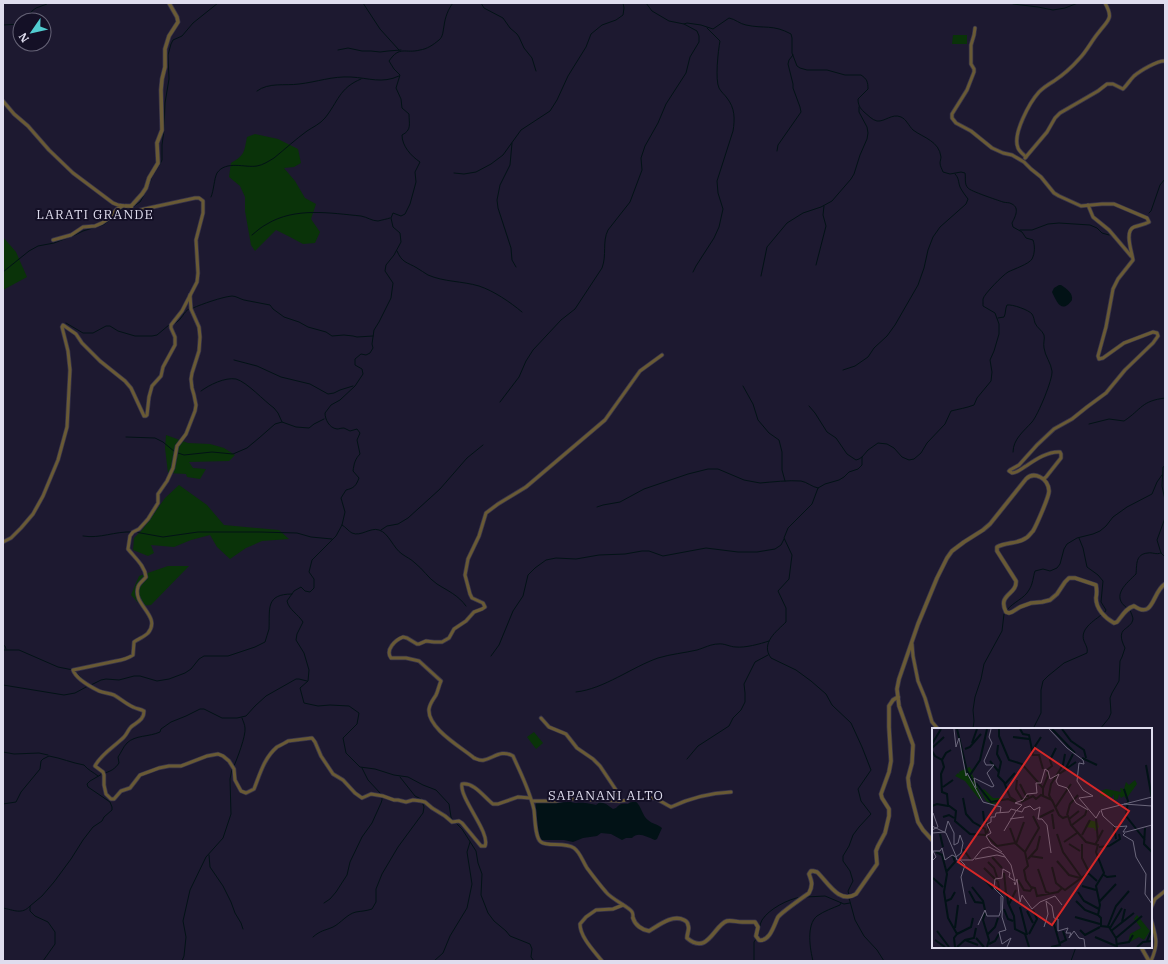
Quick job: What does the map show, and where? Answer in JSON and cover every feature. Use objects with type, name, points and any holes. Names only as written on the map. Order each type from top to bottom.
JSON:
[{"type":"street","points":[[3,101],[49,150],[79,178],[113,203],[130,206],[146,188],[149,178],[158,162],[157,143],[162,130],[161,90],[165,67],[165,49],[168,36],[178,22],[177,17],[169,3]]},
{"type":"street","points":[[1026,157],[1020,152],[1016,136],[1022,121],[1038,92],[1066,72],[1080,59],[1099,31],[1107,23],[1110,16],[1104,3]]},
{"type":"street","points":[[975,28],[971,45],[971,64],[974,72],[967,90],[952,114],[952,118],[956,123],[971,131],[992,148],[1003,154],[1012,155],[1023,161],[1059,196],[1081,206],[1114,204],[1148,220],[1149,222],[1148,224],[1133,227],[1131,229],[1130,246],[1133,257],[1113,289],[1106,327],[1098,356],[1099,359],[1103,358],[1124,343],[1153,332],[1157,332],[1158,336],[1153,343],[1125,370],[1106,393],[1072,419],[1054,429],[1019,465],[1010,470],[1010,473],[1012,474],[1038,458],[1060,452],[1061,458],[1043,479]]},
{"type":"street","points":[[1023,161],[1047,132],[1055,118],[1060,113],[1098,91],[1107,84],[1113,84],[1123,88],[1138,73],[1160,61],[1165,61]]},
{"type":"street","points":[[3,542],[11,538],[33,514],[43,496],[58,460],[67,427],[70,370],[68,351],[62,327],[63,324],[76,334],[82,343],[100,361],[125,381],[134,392],[144,416],[146,416],[152,386],[161,376],[163,367],[174,350],[175,337],[171,328],[172,324],[182,311],[197,282],[196,240],[203,213],[203,201],[199,198],[195,198],[134,211],[132,211],[130,206]]},
{"type":"street","points":[[53,240],[70,235],[83,227],[95,226],[102,223],[117,209],[124,206]]},
{"type":"street","points":[[1088,206],[1093,217],[1110,230],[1133,257]]},
{"type":"street","points":[[190,295],[191,309],[199,328],[200,337],[199,351],[191,379],[196,405],[195,411],[186,434],[177,446],[173,468],[167,481],[158,494],[158,503],[148,519],[130,536],[128,549],[145,572],[146,576],[138,586],[138,596],[144,608],[148,612],[152,624],[149,632],[134,642],[133,655],[128,658],[73,670],[74,673],[87,684],[100,691],[108,692],[133,707],[144,711],[144,715],[140,722],[129,728],[125,736],[111,747],[95,766],[103,772],[106,794],[114,799],[121,791],[130,788],[140,775],[159,768],[182,766],[207,756],[218,754],[229,761],[234,768],[235,780],[238,787],[241,791],[246,792],[254,789],[258,781],[260,770],[269,756],[279,746],[288,741],[309,738],[312,738],[315,742],[321,756],[333,774],[343,780],[362,798],[370,794],[406,802],[413,800],[425,802],[452,822],[462,823],[481,846],[486,844],[485,839],[463,794],[461,787],[462,784],[468,783],[493,804],[498,804],[518,797],[556,801],[567,799],[619,801],[656,798],[662,803],[671,807],[699,797],[716,793],[731,792]]},
{"type":"street","points":[[662,355],[640,371],[624,392],[614,409],[590,434],[526,488],[498,504],[486,513],[479,536],[468,559],[465,575],[472,598],[484,603],[485,607],[474,612],[466,621],[454,628],[449,638],[442,642],[426,641],[416,644],[407,638],[402,637],[390,647],[389,656],[391,658],[406,658],[419,661],[441,681],[429,710],[429,716],[433,723],[438,729],[474,758],[484,760],[492,756],[504,754],[513,756],[525,781],[531,799],[539,840],[544,844],[566,845],[574,848],[581,856],[587,868],[607,893],[613,899],[630,909],[633,912],[633,918],[636,924],[644,930],[649,931],[670,920],[677,918],[682,919],[688,925],[688,938],[696,944],[699,944],[709,940],[722,924],[728,921],[755,922],[758,927],[756,936],[762,941],[768,937],[779,916],[809,893],[812,888],[809,874],[811,871],[814,870],[831,888],[846,898],[856,894],[876,864],[878,846],[888,821],[889,809],[881,794],[889,772],[891,761],[888,727],[889,706],[893,700],[898,697]]},
{"type":"street","points":[[932,840],[918,822],[909,788],[908,778],[912,763],[913,745],[900,706],[897,689],[918,624],[937,578],[952,551],[990,524],[1029,476],[1034,475],[1043,479],[1048,486],[1049,494],[1033,531],[1026,538],[1013,543],[1001,545],[997,548],[997,551],[1016,581],[1014,589],[1006,596],[1003,602],[1003,608],[1006,612],[1012,612],[1031,603],[1050,600],[1057,594],[1067,579],[1071,577],[1096,585],[1097,604],[1102,614],[1114,623],[1117,622],[1130,607],[1134,606],[1141,611],[1149,608],[1161,587],[1165,584]]},
{"type":"street","points":[[912,644],[918,681],[932,722],[937,728]]},
{"type":"street","points":[[541,718],[549,727],[566,734],[577,748],[600,766],[618,793],[619,801]]},
{"type":"street","points":[[1152,906],[1155,899],[1165,891]]},
{"type":"street","points":[[602,961],[585,938],[580,924],[586,917],[596,910],[613,909],[622,905]]},
{"type":"street","points":[[1150,961],[1156,949],[1156,939],[1152,922]]},
{"type":"street","points":[[1142,948],[1150,961]]},
{"type":"green space","points":[[953,35],[967,35],[967,44],[952,44]]},
{"type":"green space","points":[[255,134],[278,139],[298,149],[301,163],[294,167],[284,168],[295,181],[305,198],[316,204],[311,219],[320,232],[315,243],[303,244],[276,230],[255,251],[251,245],[245,211],[245,197],[240,186],[229,177],[231,163],[239,158],[243,153],[247,137]]},
{"type":"green space","points":[[3,237],[16,252],[27,277],[3,290]]},
{"type":"green space","points":[[166,435],[188,443],[210,444],[224,448],[235,455],[229,461],[189,462],[193,468],[206,469],[200,479],[187,477],[186,474],[168,473],[165,448]]},
{"type":"green space","points":[[179,485],[207,505],[224,525],[279,530],[289,539],[262,541],[246,548],[230,559],[217,547],[210,535],[191,540],[174,547],[151,545],[154,553],[148,556],[133,550],[134,538],[142,530],[165,498]]},
{"type":"green space","points":[[168,566],[189,566],[151,605],[141,606],[131,595],[139,576]]},
{"type":"green space","points":[[534,732],[543,743],[536,749],[527,737]]},
{"type":"shaded area","points":[[1061,285],[1072,295],[1072,300],[1063,307],[1058,303],[1052,292],[1054,288]]},
{"type":"shaded area","points":[[631,801],[635,801],[637,803],[648,820],[662,828],[657,839],[655,840],[646,836],[637,835],[632,838],[622,840],[611,834],[601,833],[597,836],[583,838],[573,842],[564,840],[541,840],[539,837],[535,811],[536,803],[571,802],[596,805],[600,802],[613,809],[621,804],[628,804]]},
{"type":"waterway","points":[[31,12],[36,8],[48,3]]},
{"type":"waterway","points":[[149,185],[162,160],[165,103],[169,79],[168,55],[171,44],[173,40],[182,36],[193,23],[218,3]]},
{"type":"waterway","points":[[363,3],[380,29],[399,50]]},
{"type":"waterway","points":[[453,3],[447,14],[442,36],[439,40],[423,49],[396,53],[389,61],[400,75],[396,88],[401,99],[402,108],[409,114],[409,129],[402,135],[402,139],[410,154],[420,162],[415,172],[416,182],[410,204],[405,214],[401,216],[393,213],[391,218],[393,227],[400,233],[401,242],[394,255],[386,265],[385,271],[393,283],[391,298],[374,330],[372,344],[373,348],[370,353],[366,355],[361,354],[355,359],[355,365],[362,369],[363,374],[355,386],[340,400],[331,405],[325,413],[326,418],[332,427],[337,429],[344,428],[350,431],[357,429],[360,433],[357,440],[360,454],[355,462],[353,471],[359,478],[357,483],[346,490],[341,498],[345,512],[342,525],[336,536],[312,560],[309,572],[314,579],[314,588],[310,592],[305,591],[301,587],[294,591],[287,601],[290,607],[303,622],[297,634],[296,640],[304,653],[309,670],[308,681],[300,688],[304,703],[318,706],[349,706],[359,713],[357,724],[343,738],[346,753],[360,767],[408,777],[436,790],[449,804],[453,821]]},
{"type":"waterway","points":[[481,3],[484,8],[503,18],[510,28],[517,34],[524,48],[532,58],[536,71]]},
{"type":"waterway","points":[[454,173],[464,174],[476,172],[491,164],[503,155],[521,130],[550,111],[568,76],[586,47],[591,34],[602,25],[616,20],[623,15],[623,3]]},
{"type":"waterway","points":[[646,3],[652,11],[669,21],[701,25],[713,29],[729,18],[746,25],[774,28],[785,31],[791,34],[792,53],[797,66],[800,68],[807,70],[827,70],[845,75],[861,75],[866,79],[868,87],[868,89],[858,99],[858,103],[864,112],[872,119],[877,121],[895,116],[903,118],[913,130],[930,140],[937,147],[940,152],[940,164],[943,172],[950,174],[961,172],[965,173],[966,185],[968,188],[995,199],[1011,203],[1016,208],[1012,223],[1013,227],[1022,232],[1026,238],[1033,240],[1034,242],[1032,259],[1025,265],[1008,272],[990,289],[983,299],[983,306],[995,313],[999,324],[999,334],[990,360],[992,372],[991,381],[977,398],[974,405],[951,411],[945,424],[927,443],[921,453],[914,459],[909,460],[902,457],[894,448],[887,444],[878,443],[868,450],[862,457],[862,465],[858,469],[849,472],[839,480],[825,484],[818,488],[812,504],[788,528],[784,538],[792,555],[789,579],[778,591],[786,608],[786,622],[774,633],[771,638],[767,647],[768,653],[771,658],[796,670],[826,694],[832,705],[851,723],[871,770],[858,789],[861,801],[871,814],[853,835],[843,856],[843,861],[850,871],[853,881],[848,891],[849,895]]},
{"type":"waterway","points":[[1013,4],[1053,10],[1065,8],[1078,3]]},
{"type":"waterway","points":[[3,25],[12,24]]},
{"type":"waterway","points":[[500,402],[519,377],[533,350],[561,320],[575,309],[602,268],[605,239],[608,230],[630,202],[642,170],[641,158],[645,146],[658,123],[666,104],[686,73],[690,57],[699,42],[697,31],[684,24]]},
{"type":"waterway","points":[[693,272],[719,227],[723,209],[718,193],[717,181],[733,131],[734,122],[732,106],[720,89],[717,79],[718,51],[720,41],[707,28]]},
{"type":"waterway","points":[[338,50],[348,48],[362,51],[380,52],[401,50]]},
{"type":"waterway","points":[[777,151],[778,145],[801,112],[793,88],[788,64],[793,55]]},
{"type":"waterway","points":[[257,91],[272,85],[299,84],[337,77],[387,80],[399,76]]},
{"type":"waterway","points":[[211,197],[216,175],[221,169],[236,165],[257,166],[274,158],[303,134],[319,124],[343,91],[361,79]]},
{"type":"waterway","points":[[761,276],[767,247],[787,223],[803,213],[821,207],[832,201],[854,174],[868,133],[867,127],[859,112],[859,107]]},
{"type":"waterway","points":[[512,143],[510,165],[500,185],[497,200],[498,208],[511,248],[512,260],[516,267]]},
{"type":"waterway","points":[[843,370],[855,366],[868,357],[874,348],[887,336],[918,285],[933,237],[940,227],[966,204],[968,199],[960,187],[958,178],[955,174]]},
{"type":"waterway","points":[[1149,213],[1160,185],[1165,179]]},
{"type":"waterway","points":[[133,207],[140,202],[147,190]]},
{"type":"waterway","points":[[816,265],[826,226],[823,215],[824,206]]},
{"type":"waterway","points":[[3,272],[29,251],[38,246],[54,243],[83,231],[103,225],[122,209],[130,208]]},
{"type":"waterway","points":[[252,235],[263,226],[278,219],[301,213],[313,212],[361,216],[378,221],[390,218]]},
{"type":"waterway","points":[[1020,230],[1032,230],[1048,224],[1059,223],[1090,225],[1097,228],[1102,233],[1109,235]]},
{"type":"waterway","points":[[397,251],[403,260],[428,275],[440,279],[473,284],[485,288],[502,297],[522,312]]},
{"type":"waterway","points":[[193,308],[218,299],[234,296],[244,300],[270,305],[284,317],[308,327],[326,332],[332,336],[373,336]]},
{"type":"waterway","points":[[998,318],[1004,317],[1007,305],[1013,305],[1032,314],[1036,325],[1044,335],[1045,351],[1052,371],[1048,389],[1038,412],[1032,422],[1017,439],[1013,447],[1013,452]]},
{"type":"waterway","points":[[174,324],[189,309]]},
{"type":"waterway","points":[[66,323],[83,333],[93,333],[106,326],[110,326],[118,331],[135,336],[157,335],[169,325]]},
{"type":"waterway","points":[[234,360],[257,366],[281,377],[310,384],[328,394],[353,386]]},
{"type":"waterway","points":[[201,391],[222,380],[236,379],[250,388],[274,408],[282,422]]},
{"type":"waterway","points":[[743,386],[753,404],[758,420],[769,433],[779,440],[782,452],[782,470],[785,481]]},
{"type":"waterway","points":[[1089,424],[1109,419],[1124,421],[1146,403],[1165,398]]},
{"type":"waterway","points":[[809,406],[827,432],[836,438],[847,454],[856,460],[862,457]]},
{"type":"waterway","points":[[178,453],[184,455],[212,452],[233,454],[247,448],[275,424],[282,422],[296,427],[309,428],[324,419]]},
{"type":"waterway","points":[[126,437],[155,438],[163,442],[175,452]]},
{"type":"waterway","points":[[381,530],[387,526],[398,524],[408,518],[440,489],[467,458],[483,445]]},
{"type":"waterway","points":[[1165,466],[1163,467],[1162,486],[1165,500]]},
{"type":"waterway","points":[[597,507],[620,502],[644,489],[708,469],[718,469],[744,480],[760,483],[801,481],[818,488]]},
{"type":"waterway","points":[[1007,610],[1027,593],[1035,571],[1043,569],[1050,571],[1057,568],[1060,564],[1067,544],[1077,538],[1100,531],[1113,517],[1127,507],[1152,494],[1162,475]]},
{"type":"waterway","points":[[1165,518],[1157,540],[1161,553],[1165,557]]},
{"type":"waterway","points":[[342,525],[355,534],[376,529],[386,534],[399,551],[418,565],[434,582],[456,596],[466,606]]},
{"type":"waterway","points":[[83,536],[89,537],[132,532]]},
{"type":"waterway","points":[[135,532],[163,537],[198,532],[297,533],[311,537],[332,539]]},
{"type":"waterway","points":[[1034,728],[1041,713],[1041,690],[1043,681],[1064,663],[1087,653],[1083,636],[1084,632],[1086,628],[1106,610],[1101,602],[1103,581],[1098,575],[1087,567],[1079,538]]},
{"type":"waterway","points":[[491,656],[499,645],[513,611],[523,596],[528,575],[546,560],[556,558],[576,559],[599,555],[625,554],[642,551],[649,551],[663,556],[706,548],[738,552],[757,552],[775,549],[781,545],[784,539]]},
{"type":"waterway","points":[[1127,608],[1122,603],[1120,594],[1136,574],[1139,558],[1144,554],[1161,553]]},
{"type":"waterway","points":[[91,685],[101,680],[119,680],[134,676],[140,676],[157,681],[169,679],[185,673],[204,656],[228,656],[255,647],[265,642],[269,629],[270,609],[273,600],[283,595],[292,594]]},
{"type":"waterway","points":[[1101,728],[1111,713],[1110,698],[1119,681],[1120,661],[1125,648],[1121,636],[1122,632],[1132,623],[1133,619],[1130,610]]},
{"type":"waterway","points":[[973,728],[973,710],[975,697],[984,664],[1002,631],[1005,613]]},
{"type":"waterway","points":[[576,692],[597,687],[658,658],[697,650],[715,644],[740,647],[752,646],[769,641]]},
{"type":"waterway","points":[[3,645],[6,649]]},
{"type":"waterway","points":[[3,650],[19,650],[58,667],[73,670]]},
{"type":"waterway","points":[[687,759],[698,746],[729,726],[745,702],[744,684],[755,662],[768,655]]},
{"type":"waterway","points":[[75,671],[86,682]]},
{"type":"waterway","points":[[105,773],[113,770],[119,763],[118,757],[130,740],[156,734],[171,722],[200,709],[204,709],[222,718],[237,718],[246,716],[266,696],[296,679],[307,681]]},
{"type":"waterway","points":[[3,685],[64,695],[75,693],[88,686]]},
{"type":"waterway","points":[[1165,697],[1165,702]]},
{"type":"waterway","points":[[234,766],[245,732],[245,726],[242,718]]},
{"type":"waterway","points":[[3,752],[14,754],[39,753],[48,755]]},
{"type":"waterway","points":[[3,804],[16,802],[21,792],[40,769],[41,761],[49,756],[84,765],[98,776]]},
{"type":"waterway","points":[[362,768],[368,780],[381,794]]},
{"type":"waterway","points":[[182,961],[186,937],[183,921],[190,890],[206,857],[223,838],[231,814],[230,779],[232,769]]},
{"type":"waterway","points":[[43,961],[55,944],[55,932],[48,922],[35,916],[30,911],[30,906],[42,896],[54,882],[93,827],[102,821],[104,817],[112,810],[110,802],[88,787],[87,784],[102,774]]},
{"type":"waterway","points":[[313,937],[320,932],[333,927],[353,913],[372,909],[376,902],[376,889],[382,874],[398,847],[423,813],[424,807],[421,799],[415,796],[400,777]]},
{"type":"waterway","points":[[324,903],[336,892],[347,875],[350,862],[362,837],[372,823],[381,803],[382,797]]},
{"type":"waterway","points":[[456,823],[462,829],[476,851],[482,874],[481,895],[488,913],[510,936],[530,944],[532,949],[531,957],[534,961]]},
{"type":"waterway","points":[[434,961],[443,953],[450,936],[467,908],[472,884],[467,852],[470,842]]},
{"type":"waterway","points":[[209,855],[210,867],[223,886],[243,929]]},
{"type":"waterway","points":[[806,897],[825,896],[844,904],[850,903]]},
{"type":"waterway","points":[[758,936],[761,922],[769,912],[785,902],[801,897]]},
{"type":"waterway","points":[[849,898],[855,920],[864,936],[877,950],[884,961]]},
{"type":"waterway","points":[[813,961],[810,937],[811,925],[817,916],[840,905],[841,903]]},
{"type":"waterway","points":[[3,908],[21,911],[30,906]]},
{"type":"waterway","points":[[754,961],[754,942],[756,939]]},
{"type":"waterway","points":[[1071,961],[1076,948]]},
{"type":"district","name":"LARATI GRANDE","points":[[95,214]]},
{"type":"district","name":"SAPANANI ALTO","points":[[606,795]]}]
